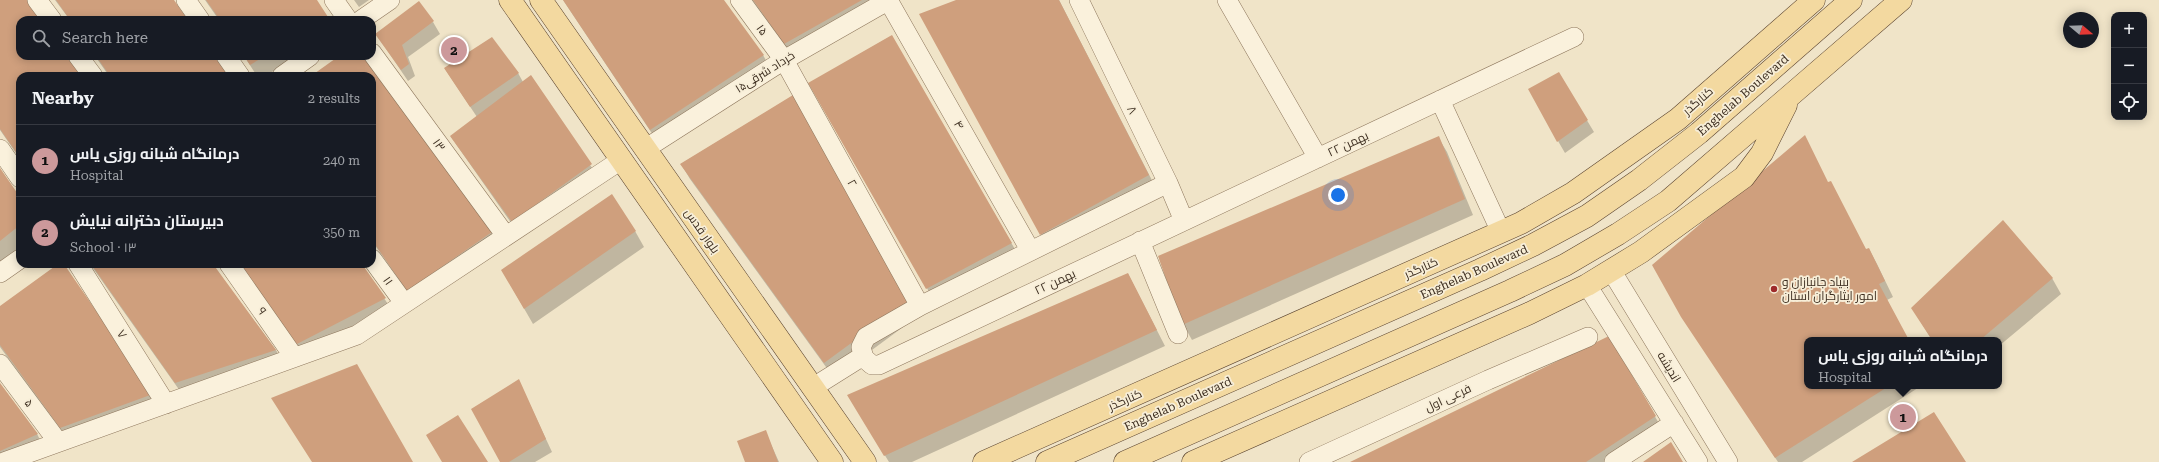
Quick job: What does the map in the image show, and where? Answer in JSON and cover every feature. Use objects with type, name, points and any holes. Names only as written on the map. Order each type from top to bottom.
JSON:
[{"type":"main road","points":[[510,0],[832,462]]},
{"type":"main road","name":"بلوار قدس","points":[[541,0],[865,462]]},
{"type":"main road","name":"کنارگذر","points":[[984,462],[1521,223],[1573,193],[1678,119],[1814,0]]},
{"type":"main road","name":"Enghelab Boulevard","points":[[1047,462],[1480,270],[1533,245],[1586,216],[1639,180],[1699,133],[1851,0]]},
{"type":"main road","points":[[1125,462],[1551,272],[1618,234],[1668,201],[1901,0]]},
{"type":"main road","points":[[1193,462],[1530,313],[1611,270],[1677,228],[1744,177],[1762,153],[1790,97]]},
{"type":"main road","points":[[1336,334],[1349,363]]},
{"type":"main road","points":[[790,402],[812,388]]},
{"type":"main road","points":[[1088,416],[1098,440]]},
{"type":"street","points":[[37,0],[49,16]]},
{"type":"street","points":[[186,0],[197,16]]},
{"type":"street","points":[[334,0],[345,16]]},
{"type":"street","points":[[367,16],[390,0]]},
{"type":"street","name":"۱۵","points":[[740,0],[784,60]]},
{"type":"street","name":"۱۵خرداد شرقی","points":[[645,149],[784,60],[888,0]]},
{"type":"street","name":"۴","points":[[888,0],[1030,250]]},
{"type":"street","name":"۸","points":[[1079,0],[1168,183],[1184,221]]},
{"type":"street","points":[[1227,0],[1318,158]]},
{"type":"street","name":"۲۲ بهمن","points":[[863,356],[872,365],[879,364],[1574,37]]},
{"type":"street","name":"۱۳","points":[[376,58],[506,236]]},
{"type":"street","points":[[81,60],[90,72]]},
{"type":"street","points":[[229,60],[237,72]]},
{"type":"street","points":[[288,72],[304,60]]},
{"type":"street","name":"۲","points":[[784,60],[920,306]]},
{"type":"street","points":[[1440,100],[1501,232]]},
{"type":"street","points":[[0,149],[16,172]]},
{"type":"street","points":[[4,462],[358,335],[621,160]]},
{"type":"street","points":[[812,388],[863,356],[861,347],[866,337],[920,306],[1030,250],[1168,183]]},
{"type":"street","points":[[1140,242],[1178,334]]},
{"type":"street","points":[[0,273],[16,262]]},
{"type":"street","name":"۱۱","points":[[376,264],[404,303]]},
{"type":"street","name":"۷","points":[[81,268],[166,404]]},
{"type":"street","name":"۹","points":[[232,268],[294,357]]},
{"type":"street","name":"اندیشه","points":[[1611,270],[1728,462]]},
{"type":"street","points":[[1587,284],[1698,462]]},
{"type":"street","points":[[1599,304],[1608,289],[1616,287],[1622,289]]},
{"type":"street","name":"فرعی اول","points":[[1309,462],[1488,380],[1588,337]]},
{"type":"street","name":"۵","points":[[0,364],[58,442]]},
{"type":"street","points":[[1614,462],[1674,423]]},
{"type":"building","points":[[0,0],[32,0],[42,16],[16,16],[16,60],[71,60],[79,72],[16,72],[16,152],[0,129]]},
{"type":"building","points":[[56,0],[174,0],[185,16],[67,16]]},
{"type":"building","points":[[206,0],[317,0],[327,16],[217,16]]},
{"type":"building","points":[[563,0],[724,0],[764,55],[650,130]]},
{"type":"building","points":[[753,0],[862,0],[784,44]]},
{"type":"building","points":[[956,0],[1059,0],[1149,175],[1040,235],[919,14]]},
{"type":"building","points":[[419,1],[434,21],[402,45],[409,64],[401,70],[376,35],[376,33]]},
{"type":"building","points":[[892,35],[1012,243],[926,289],[808,83]]},
{"type":"building","points":[[492,37],[519,73],[470,107],[444,68]]},
{"type":"building","points":[[99,60],[217,60],[226,72],[107,72]]},
{"type":"building","points":[[247,60],[258,60],[250,65]]},
{"type":"building","points":[[333,60],[368,60],[492,232],[407,291],[376,246],[376,72],[317,72]]},
{"type":"building","points":[[1559,72],[1588,120],[1557,142],[1528,89]]},
{"type":"building","points":[[531,75],[592,164],[512,222],[450,136]]},
{"type":"building","points":[[793,95],[910,300],[824,363],[680,164]]},
{"type":"building","name":"بنیاد جانبازان و امور ایثارگران استان","points":[[1805,135],[1828,182],[1831,181],[1866,249],[1869,248],[1885,281],[1879,284],[1907,337],[1804,337],[1804,389],[1884,389],[1775,458],[1681,317],[1652,265]]},
{"type":"building","points":[[1439,136],[1465,199],[1182,325],[1158,256]]},
{"type":"building","points":[[0,168],[16,191],[16,228],[0,241]]},
{"type":"building","points":[[612,194],[636,231],[524,309],[501,270]]},
{"type":"building","points":[[2003,220],[2053,278],[1984,337],[1930,337],[1911,308]]},
{"type":"building","points":[[52,268],[67,268],[153,394],[60,428],[0,345],[0,306]]},
{"type":"building","points":[[94,268],[216,268],[276,350],[175,383]]},
{"type":"building","points":[[241,268],[365,268],[386,298],[295,345]]},
{"type":"building","points":[[1128,273],[1157,330],[884,456],[847,395]]},
{"type":"building","points":[[1609,336],[1656,416],[1586,462],[1350,462]]},
{"type":"building","points":[[357,364],[413,462],[312,462],[271,398]]},
{"type":"building","points":[[519,379],[546,439],[509,462],[500,462],[471,409]]},
{"type":"building","points":[[0,383],[38,434],[0,451]]},
{"type":"building","points":[[1934,412],[1966,462],[1852,462]]},
{"type":"building","points":[[458,415],[488,462],[442,462],[426,435]]},
{"type":"building","points":[[766,430],[778,462],[745,462],[737,441]]},
{"type":"building","points":[[1671,442],[1683,462],[1643,462]]},
{"type":"place","name":"دبیرستان دخترانه نیایش","points":[[454,50]]},
{"type":"place","name":"بنیاد جانبازان و امور ایثارگران استان","points":[[1774,289]]},
{"type":"place","name":"درمانگاه شبانه روزی یاس","points":[[1903,417]]}]
